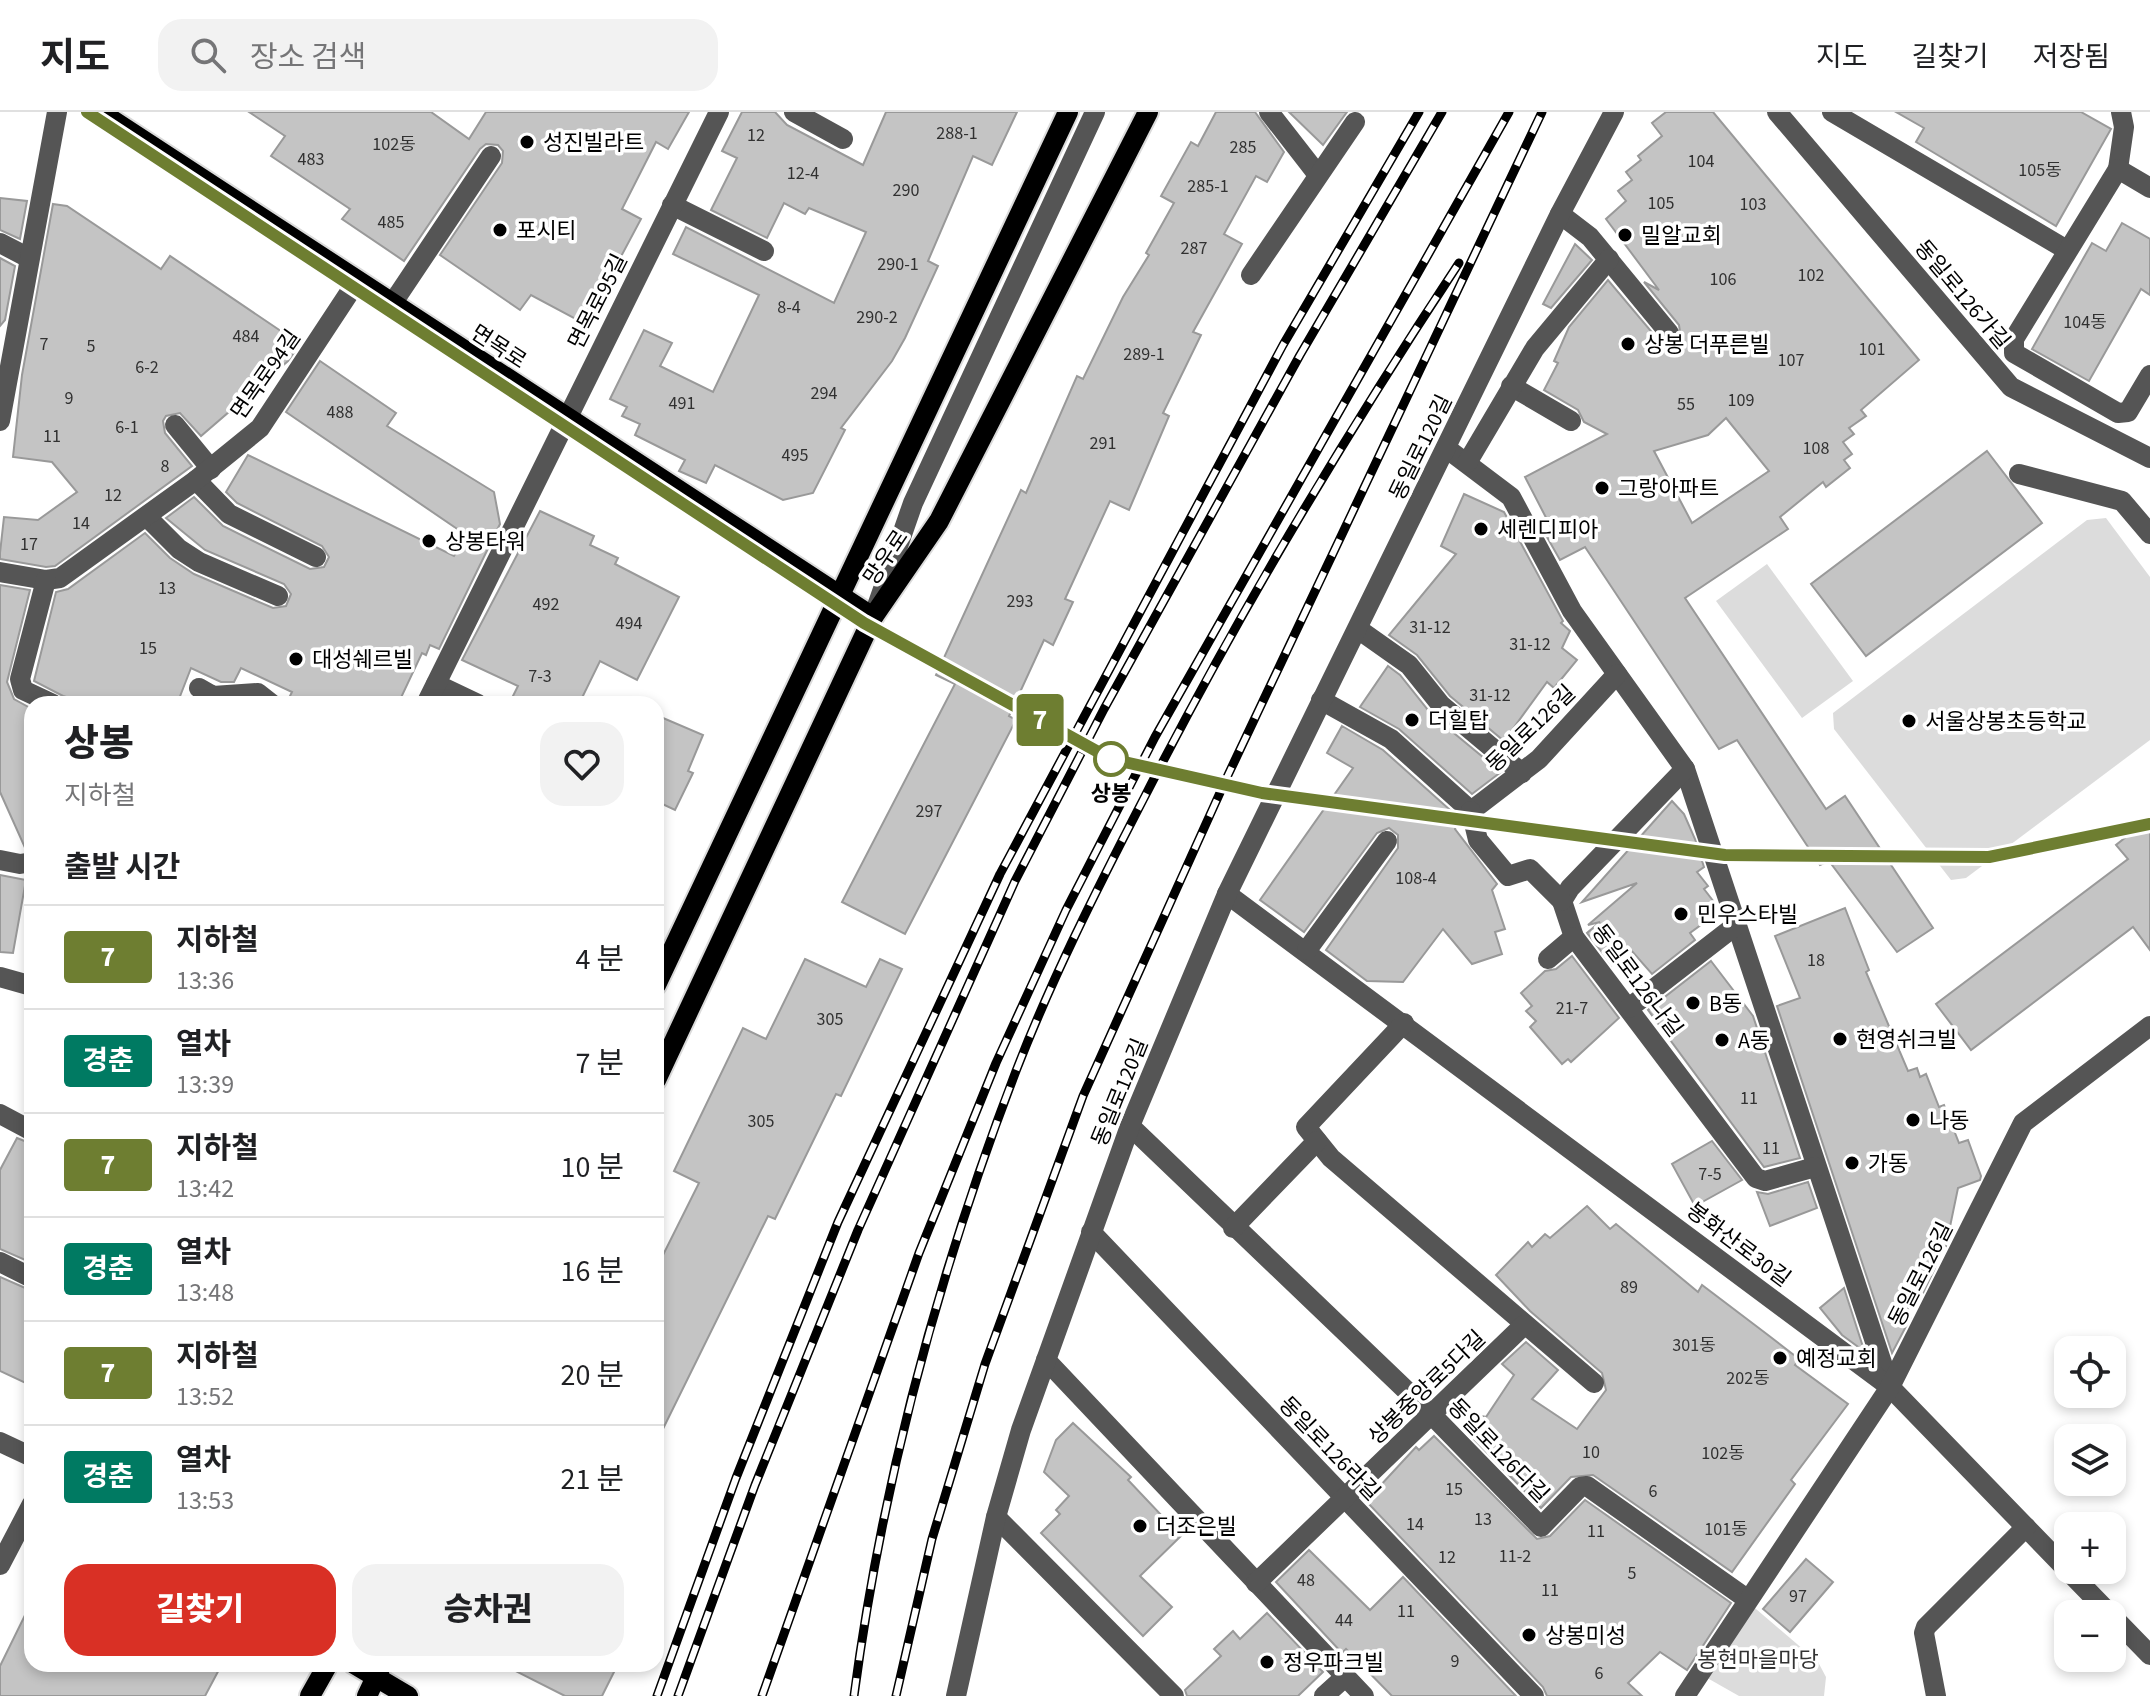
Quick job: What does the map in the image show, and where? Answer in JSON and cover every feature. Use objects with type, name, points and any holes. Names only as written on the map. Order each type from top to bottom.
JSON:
[{"type":"main road","name":"면목로","points":[[100,112],[873,617]]},
{"type":"main road","name":"망우로","points":[[664,968],[1068,112]]},
{"type":"main road","name":"망우로","points":[[664,1063],[873,617],[939,521],[1148,112]]},
{"type":"main road","points":[[310,1696],[324,1672]]},
{"type":"main road","points":[[367,1696],[378,1672]]},
{"type":"main road","points":[[381,1672],[408,1696]]},
{"type":"street","points":[[0,421],[5,356],[29,258],[57,112]]},
{"type":"street","name":"면목로95길","points":[[430,696],[719,112]]},
{"type":"street","points":[[794,112],[843,139]]},
{"type":"street","points":[[873,617],[913,503],[1095,112]]},
{"type":"street","points":[[1269,112],[1318,175]]},
{"type":"street","name":"동일로120길","points":[[956,1696],[996,1517],[1046,1360],[1130,1126],[1227,894],[1560,214],[1614,112]]},
{"type":"street","name":"동일로126가길","points":[[1777,112],[2011,387],[2150,458]]},
{"type":"street","points":[[1832,112],[2067,250]]},
{"type":"street","points":[[2121,112],[2124,127],[2118,169],[2014,339],[2014,353],[2118,413],[2128,412],[2150,375]]},
{"type":"street","points":[[1251,275],[1355,122]]},
{"type":"street","points":[[392,304],[491,156]]},
{"type":"street","points":[[2118,169],[2150,188]]},
{"type":"street","points":[[672,205],[764,251]]},
{"type":"street","points":[[1560,214],[1587,243],[1609,259],[1669,333]]},
{"type":"street","points":[[0,243],[29,258]]},
{"type":"street","points":[[1467,463],[1535,348],[1609,259]]},
{"type":"street","name":"면목로94길","points":[[46,580],[60,578],[85,563],[204,474],[270,417],[357,281]]},
{"type":"street","points":[[1511,386],[1571,421]]},
{"type":"street","points":[[175,425],[229,514],[316,557]]},
{"type":"street","points":[[1446,448],[1511,497],[1572,611],[1685,769],[1890,1387]]},
{"type":"street","points":[[2019,474],[2122,501],[2150,534]]},
{"type":"street","points":[[147,517],[179,549],[199,562],[278,596]]},
{"type":"street","points":[[0,572],[46,580],[20,679],[23,690],[36,696]]},
{"type":"street","points":[[1358,629],[1409,665],[1441,705],[1522,773]]},
{"type":"street","name":"동일로126길","points":[[1471,811],[1522,773],[1617,674]]},
{"type":"street","points":[[436,684],[461,696]]},
{"type":"street","points":[[199,688],[213,696],[258,693],[262,696]]},
{"type":"street","points":[[1321,700],[1391,739],[1471,811],[1478,840],[1508,876],[1530,869],[1562,901],[1685,769]]},
{"type":"street","points":[[1307,950],[1387,841]]},
{"type":"street","points":[[0,860],[24,863]]},
{"type":"street","name":"봉화산로30길","points":[[1227,894],[1307,950],[1890,1387],[2097,1600]]},
{"type":"street","name":"동일로126나길","points":[[1562,901],[1574,937],[1760,1181],[1815,1167]]},
{"type":"street","points":[[1629,1008],[1735,926]]},
{"type":"street","points":[[1548,959],[1574,937]]},
{"type":"street","points":[[0,977],[24,984]]},
{"type":"street","points":[[1404,1023],[1307,1123],[1331,1158],[1594,1383]]},
{"type":"street","name":"동일로126길","points":[[1685,1696],[1890,1387],[2023,1123],[2150,1026]]},
{"type":"street","points":[[0,1114],[24,1127]]},
{"type":"street","name":"동일로126다길","points":[[1130,1126],[1233,1228],[1433,1416],[1541,1527],[1580,1487],[1587,1486],[1747,1599]]},
{"type":"street","points":[[1233,1228],[1317,1141]]},
{"type":"street","name":"동일로126라길","points":[[1091,1232],[1534,1696]]},
{"type":"street","points":[[0,1262],[24,1274]]},
{"type":"street","name":"상봉중앙로5다길","points":[[1256,1583],[1433,1416],[1524,1325]]},
{"type":"street","points":[[1046,1360],[1364,1696]]},
{"type":"street","points":[[0,1442],[24,1453]]},
{"type":"street","points":[[996,1517],[1174,1696]]},
{"type":"street","points":[[0,1565],[24,1519]]},
{"type":"street","points":[[1936,1696],[1926,1644],[1926,1627],[2026,1527]]},
{"type":"street","name":"봉화산로30길","points":[[2126,1630],[2150,1655]]},
{"type":"street","points":[[1324,1696],[1345,1677]]},
{"type":"green space","points":[[2106,518],[2150,577],[2150,740],[1966,878],[1951,880],[1834,729],[1833,713],[2087,520]]},
{"type":"green space","points":[[1767,564],[1853,681],[1802,718],[1716,601]]},
{"type":"green space","name":"봉현마을마당","points":[[1749,1603],[1818,1662],[1826,1677],[1824,1696],[1739,1696],[1702,1675]]},
{"type":"building","points":[[249,112],[431,112],[469,139],[486,112],[689,112],[668,149],[656,142],[622,209],[641,219],[585,324],[531,295],[520,310],[440,255],[502,163],[503,151],[498,145],[486,144],[480,149],[404,261],[342,219],[350,209],[271,156],[285,136]]},
{"type":"building","points":[[742,112],[775,112],[787,125],[863,165],[886,112],[1017,112],[992,165],[973,156],[928,261],[938,266],[905,338],[892,361],[841,428],[845,430],[813,493],[783,500],[715,465],[706,483],[679,471],[685,460],[635,435],[640,424],[622,416],[627,407],[610,399],[644,330],[672,343],[660,366],[713,392],[759,295],[673,254],[686,227],[834,303],[866,232],[809,208],[805,214],[784,203],[767,238],[711,210],[737,158],[722,151]]},
{"type":"building","points":[[1216,112],[1255,112],[1284,152],[1267,182],[1256,176],[1224,234],[1242,244],[1193,332],[1201,335],[1163,413],[1169,416],[1129,510],[1110,501],[1065,599],[1073,602],[1053,645],[1044,640],[1009,716],[1016,720],[905,934],[842,902],[955,684],[936,675],[1021,490],[1026,493],[1077,376],[1083,379],[1174,203],[1161,196],[1191,142],[1198,146]]},
{"type":"building","points":[[1289,112],[1347,112],[1323,145]]},
{"type":"building","points":[[1666,112],[1713,112],[1919,360],[1861,410],[1866,416],[1849,428],[1854,434],[1843,442],[1852,454],[1844,460],[1850,468],[1826,487],[1823,482],[1780,517],[1788,529],[1685,598],[1826,809],[1845,796],[1933,928],[1897,952],[1829,861],[1820,865],[1737,740],[1719,749],[1585,547],[1560,560],[1543,530],[1555,535],[1525,477],[1607,434],[1584,422],[1578,410],[1544,390],[1558,363],[1554,361],[1569,327],[1608,280],[1660,342],[1670,346],[1681,338],[1679,325],[1644,282],[1659,290],[1606,219],[1626,201],[1618,191],[1632,180],[1626,172],[1641,160],[1638,156],[1662,136],[1652,123]],"holes":[[[1726,418],[1769,471],[1692,523],[1654,451],[1708,435]]]},
{"type":"building","points":[[1896,112],[2081,112],[2111,129],[2056,226],[1916,142],[1924,128]]},
{"type":"building","points":[[0,198],[27,201],[20,239],[0,230]]},
{"type":"building","points":[[53,204],[67,206],[161,269],[170,256],[300,344],[288,361],[201,436],[180,413],[166,416],[163,421],[165,433],[192,466],[55,566],[46,567],[0,559],[0,553],[4,517],[38,520],[77,492],[52,462],[13,457],[22,375]]},
{"type":"building","points":[[2122,223],[2150,239],[2150,295],[2141,289],[2089,381],[2032,349],[2092,243],[2106,251]]},
{"type":"building","points":[[1575,244],[1592,260],[1551,308],[1543,304]]},
{"type":"building","points":[[0,258],[15,266],[5,320],[0,326]]},
{"type":"building","points":[[320,361],[396,413],[387,426],[494,492],[500,524],[439,649],[430,645],[426,655],[422,653],[402,696],[290,696],[292,692],[241,668],[234,682],[221,682],[191,668],[180,696],[63,696],[34,681],[56,592],[68,589],[145,533],[170,558],[194,574],[273,608],[286,606],[291,594],[284,584],[205,550],[166,518],[194,497],[223,526],[310,569],[324,567],[329,557],[322,546],[237,503],[226,492],[248,455],[454,556],[466,535],[286,412]]},
{"type":"building","points":[[1987,451],[2042,523],[1866,656],[1811,584]]},
{"type":"building","points":[[1464,494],[1504,512],[1563,621],[1561,623],[1570,631],[1562,648],[1577,660],[1554,688],[1547,682],[1504,741],[1450,696],[1417,655],[1389,635],[1456,554],[1441,546]]},
{"type":"building","points":[[540,511],[594,536],[590,545],[618,558],[615,564],[679,597],[637,680],[600,661],[583,696],[513,696],[518,686],[462,660]]},
{"type":"building","points":[[0,585],[30,590],[7,682],[14,699],[24,705],[24,846],[0,792]]},
{"type":"building","name":"더힐탑","points":[[1388,666],[1400,675],[1432,715],[1501,772],[1472,794],[1399,729],[1360,707]]},
{"type":"building","points":[[664,718],[703,735],[688,771],[693,773],[675,810],[664,805]]},
{"type":"building","points":[[1342,726],[1383,750],[1459,818],[1455,829],[1497,884],[1492,890],[1505,929],[1495,932],[1502,954],[1472,964],[1443,929],[1403,982],[1367,981],[1326,950],[1398,848],[1398,835],[1389,828],[1377,833],[1304,932],[1260,900],[1353,768],[1327,753]]},
{"type":"building","points":[[1672,801],[1684,814],[1695,839],[1704,867],[1697,872],[1708,886],[1704,889],[1714,902],[1707,908],[1713,916],[1690,933],[1695,940],[1652,974],[1630,949],[1612,965],[1587,933],[1600,922],[1588,925],[1637,883],[1582,902]]},
{"type":"building","points":[[2150,818],[2150,950],[2133,927],[1971,1050],[1936,1004],[2128,859],[2116,845]]},
{"type":"building","points":[[0,875],[24,880],[24,891],[13,953],[0,952]]},
{"type":"building","points":[[1845,908],[1869,970],[1866,972],[1908,1071],[1917,1068],[1920,1077],[1926,1074],[1939,1107],[1944,1105],[1959,1143],[1968,1140],[1981,1176],[1980,1180],[1958,1188],[1946,1246],[1940,1244],[1935,1268],[1923,1293],[1900,1289],[1911,1317],[1892,1353],[1777,1006],[1800,998],[1775,936]]},
{"type":"building","points":[[1572,956],[1619,1018],[1571,1062],[1568,1059],[1562,1064],[1530,1027],[1536,1021],[1526,1011],[1532,1006],[1521,993],[1545,971],[1556,969]]},
{"type":"building","points":[[805,959],[866,987],[880,959],[902,969],[841,1096],[836,1094],[775,1219],[768,1216],[664,1427],[664,1253],[699,1183],[674,1171],[743,1028],[766,1039]]},
{"type":"building","points":[[1711,961],[1753,1016],[1800,1158],[1764,1167],[1648,1010]]},
{"type":"building","points":[[17,1138],[24,1141],[24,1260],[0,1249],[0,1170]]},
{"type":"building","points":[[1712,1141],[1742,1180],[1695,1206],[1672,1164]]},
{"type":"building","points":[[1808,1182],[1817,1208],[1770,1226],[1757,1192],[1768,1194]]},
{"type":"building","points":[[1587,1206],[1610,1229],[1616,1224],[1698,1292],[1702,1285],[1768,1335],[1799,1359],[1795,1365],[1848,1404],[1791,1480],[1795,1484],[1732,1572],[1593,1475],[1571,1477],[1541,1508],[1466,1431],[1482,1416],[1486,1417],[1514,1375],[1502,1364],[1526,1342],[1558,1370],[1532,1399],[1577,1429],[1606,1390],[1602,1373],[1530,1311],[1496,1275],[1528,1242],[1532,1247],[1545,1234],[1550,1238]]},
{"type":"building","points":[[0,1277],[24,1288],[24,1382],[0,1371]]},
{"type":"building","points":[[1844,1288],[1863,1347],[1861,1349],[1842,1335],[1820,1308]]},
{"type":"building","points":[[1073,1423],[1131,1477],[1128,1480],[1181,1536],[1140,1576],[1172,1607],[1143,1636],[1041,1533],[1060,1514],[1056,1510],[1069,1496],[1044,1472],[1056,1440]]},
{"type":"building","points":[[1434,1436],[1537,1539],[1550,1536],[1585,1500],[1731,1603],[1687,1670],[1660,1652],[1628,1683],[1642,1696],[1547,1696],[1543,1687],[1366,1501],[1416,1447],[1419,1450]]},
{"type":"building","points":[[1309,1550],[1370,1610],[1403,1577],[1516,1696],[1392,1696],[1346,1649],[1342,1653],[1276,1582]]},
{"type":"building","points":[[1806,1559],[1833,1582],[1790,1632],[1763,1609]]},
{"type":"building","name":"정우파크빌","points":[[1267,1613],[1323,1672],[1298,1696],[1187,1696],[1185,1690],[1221,1656],[1214,1649],[1233,1631],[1240,1639]]},
{"type":"building","points":[[24,1617],[24,1672],[218,1672],[205,1696],[0,1696],[0,1666]]},
{"type":"building","points":[[518,1672],[614,1672],[602,1696],[565,1696]]},
{"type":"railway","points":[[657,1696],[736,1478],[838,1222],[1000,874],[1283,345],[1419,112]]},
{"type":"railway","points":[[678,1696],[755,1485],[858,1230],[1015,881],[1104,709],[1300,355],[1442,112]]},
{"type":"railway","points":[[762,1696],[919,1253],[996,1063],[1066,910],[1155,737],[1509,112]]},
{"type":"railway","points":[[896,1696],[932,1539],[985,1364],[1083,1096],[1228,775],[1542,112]]},
{"type":"railway","points":[[854,1696],[880,1537],[917,1379],[962,1223],[1030,1036],[1092,900],[1216,662],[1374,394],[1459,263]]},
{"type":"metro line","name":"7","points":[[87,112],[622,467],[864,623],[1111,759],[1262,793],[1725,855],[1989,857],[2150,824]]},
{"type":"place","name":"성진빌라트","points":[[527,142]]},
{"type":"place","name":"포시티","points":[[500,230]]},
{"type":"place","name":"밀알교회","points":[[1625,235]]},
{"type":"place","name":"상봉 더푸른빌","points":[[1628,344]]},
{"type":"place","name":"그랑아파트","points":[[1602,488]]},
{"type":"place","name":"세렌디피아","points":[[1481,529]]},
{"type":"place","name":"상봉타워","points":[[429,541]]},
{"type":"place","name":"대성쉐르빌","points":[[296,659]]},
{"type":"place","name":"더힐탑","points":[[1412,720]]},
{"type":"place","name":"서울상봉초등학교","points":[[1909,721]]},
{"type":"place","name":"상봉","points":[[1111,759]]},
{"type":"place","name":"민우스타빌","points":[[1681,914]]},
{"type":"place","name":"B동","points":[[1693,1003]]},
{"type":"place","name":"현영쉬크빌","points":[[1840,1039]]},
{"type":"place","name":"A동","points":[[1722,1040]]},
{"type":"place","name":"나동","points":[[1913,1120]]},
{"type":"place","name":"가동","points":[[1852,1163]]},
{"type":"place","name":"예정교회","points":[[1780,1358]]},
{"type":"place","name":"더조은빌","points":[[1140,1526]]},
{"type":"place","name":"상봉미성","points":[[1529,1635]]},
{"type":"place","name":"정우파크빌","points":[[1267,1662]]}]
